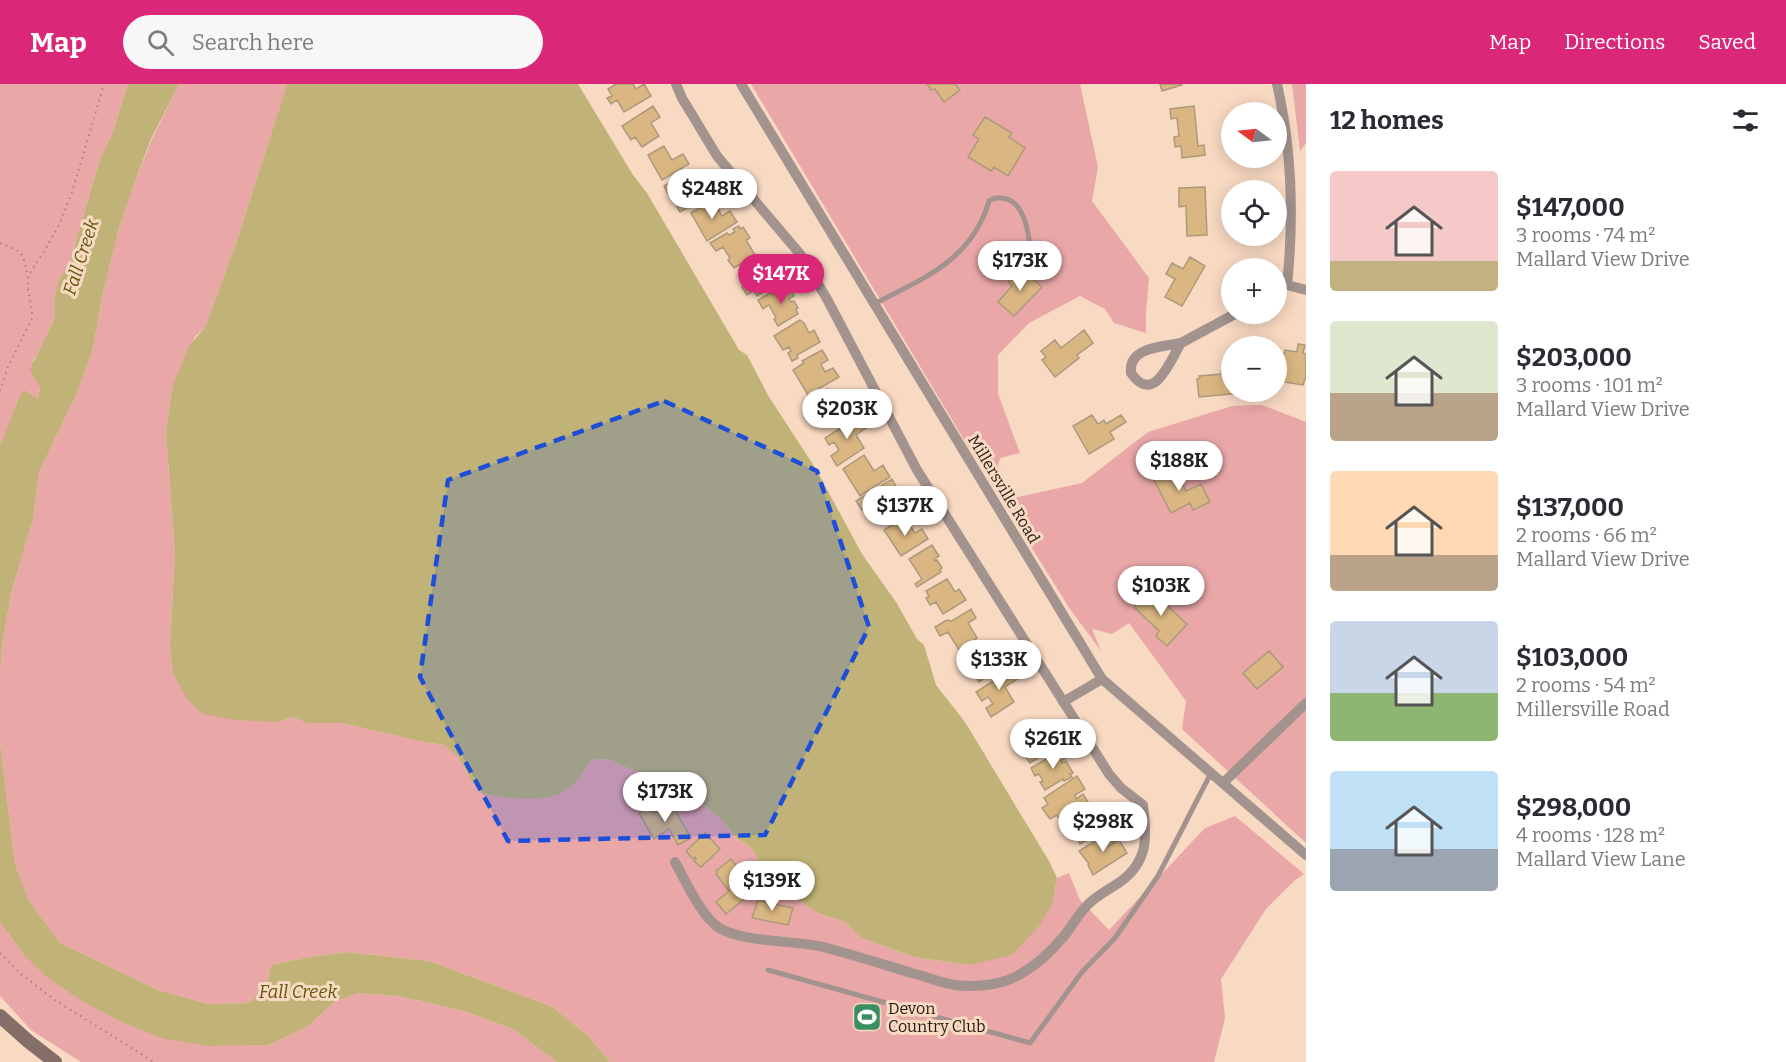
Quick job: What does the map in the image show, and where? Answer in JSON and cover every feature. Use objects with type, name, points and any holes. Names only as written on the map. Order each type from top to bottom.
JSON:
[{"type":"main road","points":[[0,1016],[55,1062]]},
{"type":"street","points":[[675,862],[706,915],[713,924],[723,930],[755,938],[821,947],[947,983],[974,986],[1006,980],[1030,968],[1062,938],[1080,913],[1093,900],[1124,879],[1138,864],[1145,846],[1146,831],[1143,805],[1121,788],[1108,774],[917,470],[827,299],[800,254],[717,156],[676,84]]},
{"type":"street","name":"Millersville Road","points":[[741,84],[1102,679],[1306,855]]},
{"type":"street","points":[[1277,84],[1286,136],[1290,188],[1291,239],[1287,261]]},
{"type":"street","points":[[1287,288],[1306,290]]},
{"type":"street","points":[[1181,343],[1163,374],[1153,384],[1141,383],[1131,373],[1130,363],[1141,352],[1181,343],[1221,322]]},
{"type":"street","points":[[1063,702],[1102,679]]},
{"type":"street","points":[[1223,783],[1306,703]]},
{"type":"lane","points":[[874,304],[921,280],[954,258],[978,229],[988,201],[993,198],[1012,201],[1022,214],[1026,224],[1031,259]]},
{"type":"lane","points":[[768,970],[1030,1043],[1082,972],[1115,938],[1158,876],[1211,773]]},
{"type":"path","points":[[28,276],[60,223],[104,84]]},
{"type":"path","points":[[0,243],[20,251],[25,259],[28,290],[33,309],[32,318],[8,367],[0,391]]},
{"type":"path","points":[[0,953],[22,975],[55,1000],[154,1062]]},
{"type":"highlighted area","points":[[664,401],[817,471],[869,627],[765,835],[508,841],[420,677],[448,480]]},
{"type":"shaded area","points":[[0,84],[128,84],[113,132],[100,159],[70,262],[58,282],[54,302],[55,318],[33,361],[40,388],[38,400],[17,402],[8,430],[0,445]]},
{"type":"shaded area","points":[[179,84],[287,84],[236,244],[205,327],[195,337],[172,388],[166,433],[175,553],[170,644],[278,722],[293,717],[307,723],[342,723],[444,745],[458,757],[471,780],[608,759],[669,783],[683,796],[703,804],[722,820],[738,840],[746,843],[753,850],[762,871],[818,913],[845,922],[862,938],[914,957],[969,965],[1055,891],[1057,878],[1069,873],[1080,900],[1109,930],[1205,828],[1235,816],[1304,874],[1266,909],[1221,979],[1225,1018],[1214,1062],[610,1062],[589,1037],[553,1007],[429,961],[347,952],[309,957],[271,965],[266,988],[249,1003],[208,1004],[158,990],[60,943],[29,901],[15,864],[0,741],[0,671],[3,639],[11,594],[33,519],[39,472],[77,393],[93,348],[103,292],[119,228],[152,139]]},
{"type":"shaded area","points":[[751,84],[1080,84],[1098,167],[1092,201],[1149,278],[1146,333],[1114,323],[1105,309],[1080,296],[1029,323],[998,355],[998,394],[1020,453],[1000,458],[998,467],[1014,498],[1082,483],[1148,432],[1232,406],[1262,405],[1306,422],[1306,843],[1182,729],[1186,701],[1129,623],[1112,634],[1092,629],[1101,651],[1070,609],[963,438]]},
{"type":"shaded area","points":[[1292,84],[1306,84],[1306,143],[1300,151]]},
{"type":"shaded area","points":[[0,922],[23,954],[247,1045],[269,1045],[307,1027],[334,1002],[359,993],[398,996],[464,1011],[513,1029],[557,1062],[81,1062],[31,1030],[0,996]]},
{"type":"water","name":"Fall Creek","points":[[128,84],[179,84],[151,139],[119,228],[103,292],[93,348],[77,393],[39,472],[33,519],[11,594],[0,671],[0,445],[24,390],[38,399],[40,388],[30,369],[55,318],[54,302],[58,282],[70,262],[100,159],[113,132]]},
{"type":"water","points":[[287,84],[578,84],[633,175],[647,193],[739,350],[747,355],[769,397],[816,469],[862,554],[896,602],[917,639],[924,645],[936,685],[965,722],[1049,861],[1057,878],[1053,902],[1039,926],[1012,955],[969,965],[914,957],[862,938],[845,922],[818,913],[762,871],[753,850],[746,843],[738,840],[722,820],[703,804],[683,796],[669,783],[608,759],[591,760],[574,783],[558,794],[537,799],[502,797],[481,793],[458,757],[444,745],[342,723],[306,723],[293,717],[278,722],[235,720],[203,714],[187,699],[173,673],[170,644],[175,553],[166,433],[172,388],[189,346],[205,327],[236,244]]},
{"type":"water","name":"Fall Creek","points":[[0,741],[15,864],[29,901],[60,943],[158,990],[208,1004],[249,1003],[266,988],[271,965],[309,957],[347,952],[429,961],[553,1007],[589,1037],[610,1062],[557,1062],[513,1029],[464,1011],[398,996],[359,993],[334,1002],[307,1027],[269,1045],[209,1046],[165,1039],[126,1024],[85,1003],[48,978],[23,954],[0,922]]},
{"type":"building","points":[[616,84],[633,84],[636,89],[644,84],[651,96],[624,112],[617,100],[611,104],[607,98],[612,96],[608,89]]},
{"type":"building","points":[[927,84],[955,84],[960,90],[944,102],[935,89],[931,90]]},
{"type":"building","points":[[1160,84],[1182,84],[1182,85],[1162,91]]},
{"type":"building","points":[[653,106],[660,117],[651,123],[659,136],[642,147],[635,137],[631,140],[622,126]]},
{"type":"building","points":[[1194,106],[1198,146],[1204,145],[1205,155],[1182,158],[1181,146],[1175,147],[1174,137],[1179,136],[1177,118],[1171,119],[1170,109]]},
{"type":"building","points":[[985,117],[1012,133],[1009,137],[1025,148],[1008,176],[994,167],[991,171],[968,157],[979,139],[973,135]]},
{"type":"building","points":[[664,146],[672,160],[683,154],[689,164],[662,180],[648,155]]},
{"type":"building","points":[[691,171],[695,178],[688,182],[695,194],[704,189],[708,196],[680,212],[677,207],[684,203],[679,202],[674,195],[670,197],[664,186]]},
{"type":"building","points":[[1205,187],[1207,235],[1187,236],[1186,206],[1179,207],[1179,188]]},
{"type":"building","points":[[713,200],[722,216],[730,211],[737,222],[707,241],[691,213]]},
{"type":"building","points":[[739,226],[740,229],[743,227],[750,238],[746,240],[755,255],[734,268],[723,247],[716,251],[710,243],[727,233],[729,235],[735,232],[733,229]]},
{"type":"building","points":[[1190,257],[1205,266],[1182,306],[1165,297],[1175,279],[1166,274],[1172,263],[1183,269]]},
{"type":"building","points":[[758,258],[769,275],[778,269],[784,279],[757,296],[754,290],[747,295],[742,287],[749,283],[740,269]]},
{"type":"building","points":[[1021,268],[1042,287],[1014,316],[998,302],[1012,286],[1008,282]]},
{"type":"building","points":[[784,285],[785,288],[789,286],[794,296],[789,299],[791,302],[794,301],[798,314],[778,326],[769,305],[763,309],[758,300],[772,292],[773,295],[780,291],[779,289]]},
{"type":"building","points":[[800,320],[809,333],[814,330],[820,342],[797,355],[798,358],[792,361],[788,353],[791,351],[789,347],[783,350],[774,336]]},
{"type":"building","points":[[1084,330],[1093,343],[1077,355],[1079,358],[1055,377],[1042,360],[1046,357],[1041,351],[1055,340],[1061,348]]},
{"type":"building","points":[[1298,344],[1305,345],[1303,353],[1306,354],[1306,376],[1303,385],[1287,383],[1287,350],[1297,352]]},
{"type":"building","points":[[822,350],[828,360],[821,364],[825,372],[833,368],[839,377],[808,395],[793,370],[804,363],[802,361]]},
{"type":"building","points":[[1221,374],[1221,395],[1199,397],[1197,379],[1200,378],[1199,376]]},
{"type":"building","points":[[827,389],[838,406],[847,400],[852,410],[826,426],[823,420],[816,424],[812,419],[818,415],[814,410],[812,411],[807,402]]},
{"type":"building","points":[[857,414],[866,428],[856,435],[864,448],[837,466],[831,456],[839,450],[834,442],[829,445],[825,438]]},
{"type":"building","points":[[1092,415],[1098,424],[1104,420],[1106,424],[1121,415],[1126,422],[1110,432],[1114,439],[1089,454],[1073,426]]},
{"type":"building","points":[[864,455],[874,471],[883,465],[890,477],[860,496],[843,469]]},
{"type":"building","points":[[1174,467],[1186,491],[1201,484],[1210,502],[1193,510],[1190,503],[1171,513],[1153,478]]},
{"type":"building","points":[[892,479],[899,492],[889,499],[898,514],[882,523],[874,510],[871,512],[868,507],[862,510],[856,501]]},
{"type":"building","points":[[902,519],[906,526],[909,524],[915,533],[922,529],[928,539],[901,556],[884,530]]},
{"type":"building","points":[[932,545],[939,556],[934,559],[942,568],[941,572],[917,587],[915,584],[922,579],[909,559]]},
{"type":"building","points":[[947,579],[955,592],[959,589],[966,600],[943,614],[936,602],[930,605],[926,598],[929,596],[926,591]]},
{"type":"building","points":[[1150,590],[1187,624],[1167,646],[1156,636],[1159,631],[1134,607]]},
{"type":"building","points":[[971,609],[976,618],[968,623],[977,638],[959,650],[948,632],[940,636],[935,627],[947,620],[952,621]]},
{"type":"building","points":[[980,643],[993,658],[999,654],[1006,665],[979,682],[961,655]]},
{"type":"building","points":[[1269,651],[1283,667],[1257,689],[1243,673]]},
{"type":"building","points":[[1011,666],[1019,678],[1005,687],[1014,702],[991,717],[986,708],[993,704],[988,697],[982,701],[976,692],[997,679],[995,676]]},
{"type":"building","points":[[1044,723],[1055,740],[1049,744],[1052,749],[1030,763],[1021,750],[1024,748],[1018,739]]},
{"type":"building","points":[[1062,750],[1066,758],[1061,761],[1062,763],[1066,761],[1073,773],[1070,774],[1072,777],[1064,781],[1063,779],[1045,790],[1040,782],[1043,781],[1039,774],[1035,776],[1031,768]]},
{"type":"building","points":[[1077,776],[1085,789],[1075,795],[1076,799],[1083,794],[1088,802],[1060,820],[1057,815],[1050,819],[1042,808],[1048,804],[1044,798]]},
{"type":"building","points":[[671,803],[691,838],[678,845],[669,829],[654,839],[639,813],[649,807],[653,813]]},
{"type":"building","points":[[1095,805],[1101,814],[1096,816],[1097,818],[1100,815],[1108,828],[1080,844],[1074,829],[1071,831],[1066,822]]},
{"type":"building","points":[[1110,832],[1115,841],[1108,847],[1119,840],[1127,853],[1093,875],[1089,864],[1079,851]]},
{"type":"building","points":[[705,833],[720,849],[701,867],[694,861],[695,857],[693,859],[686,851]]},
{"type":"building","points":[[731,859],[758,888],[726,914],[716,902],[729,891],[716,871]]},
{"type":"building","points":[[767,899],[775,901],[774,904],[793,908],[788,925],[752,918],[758,900],[766,902]]},
{"type":"place","name":"Devon Country Club","points":[[867,1017]]}]
